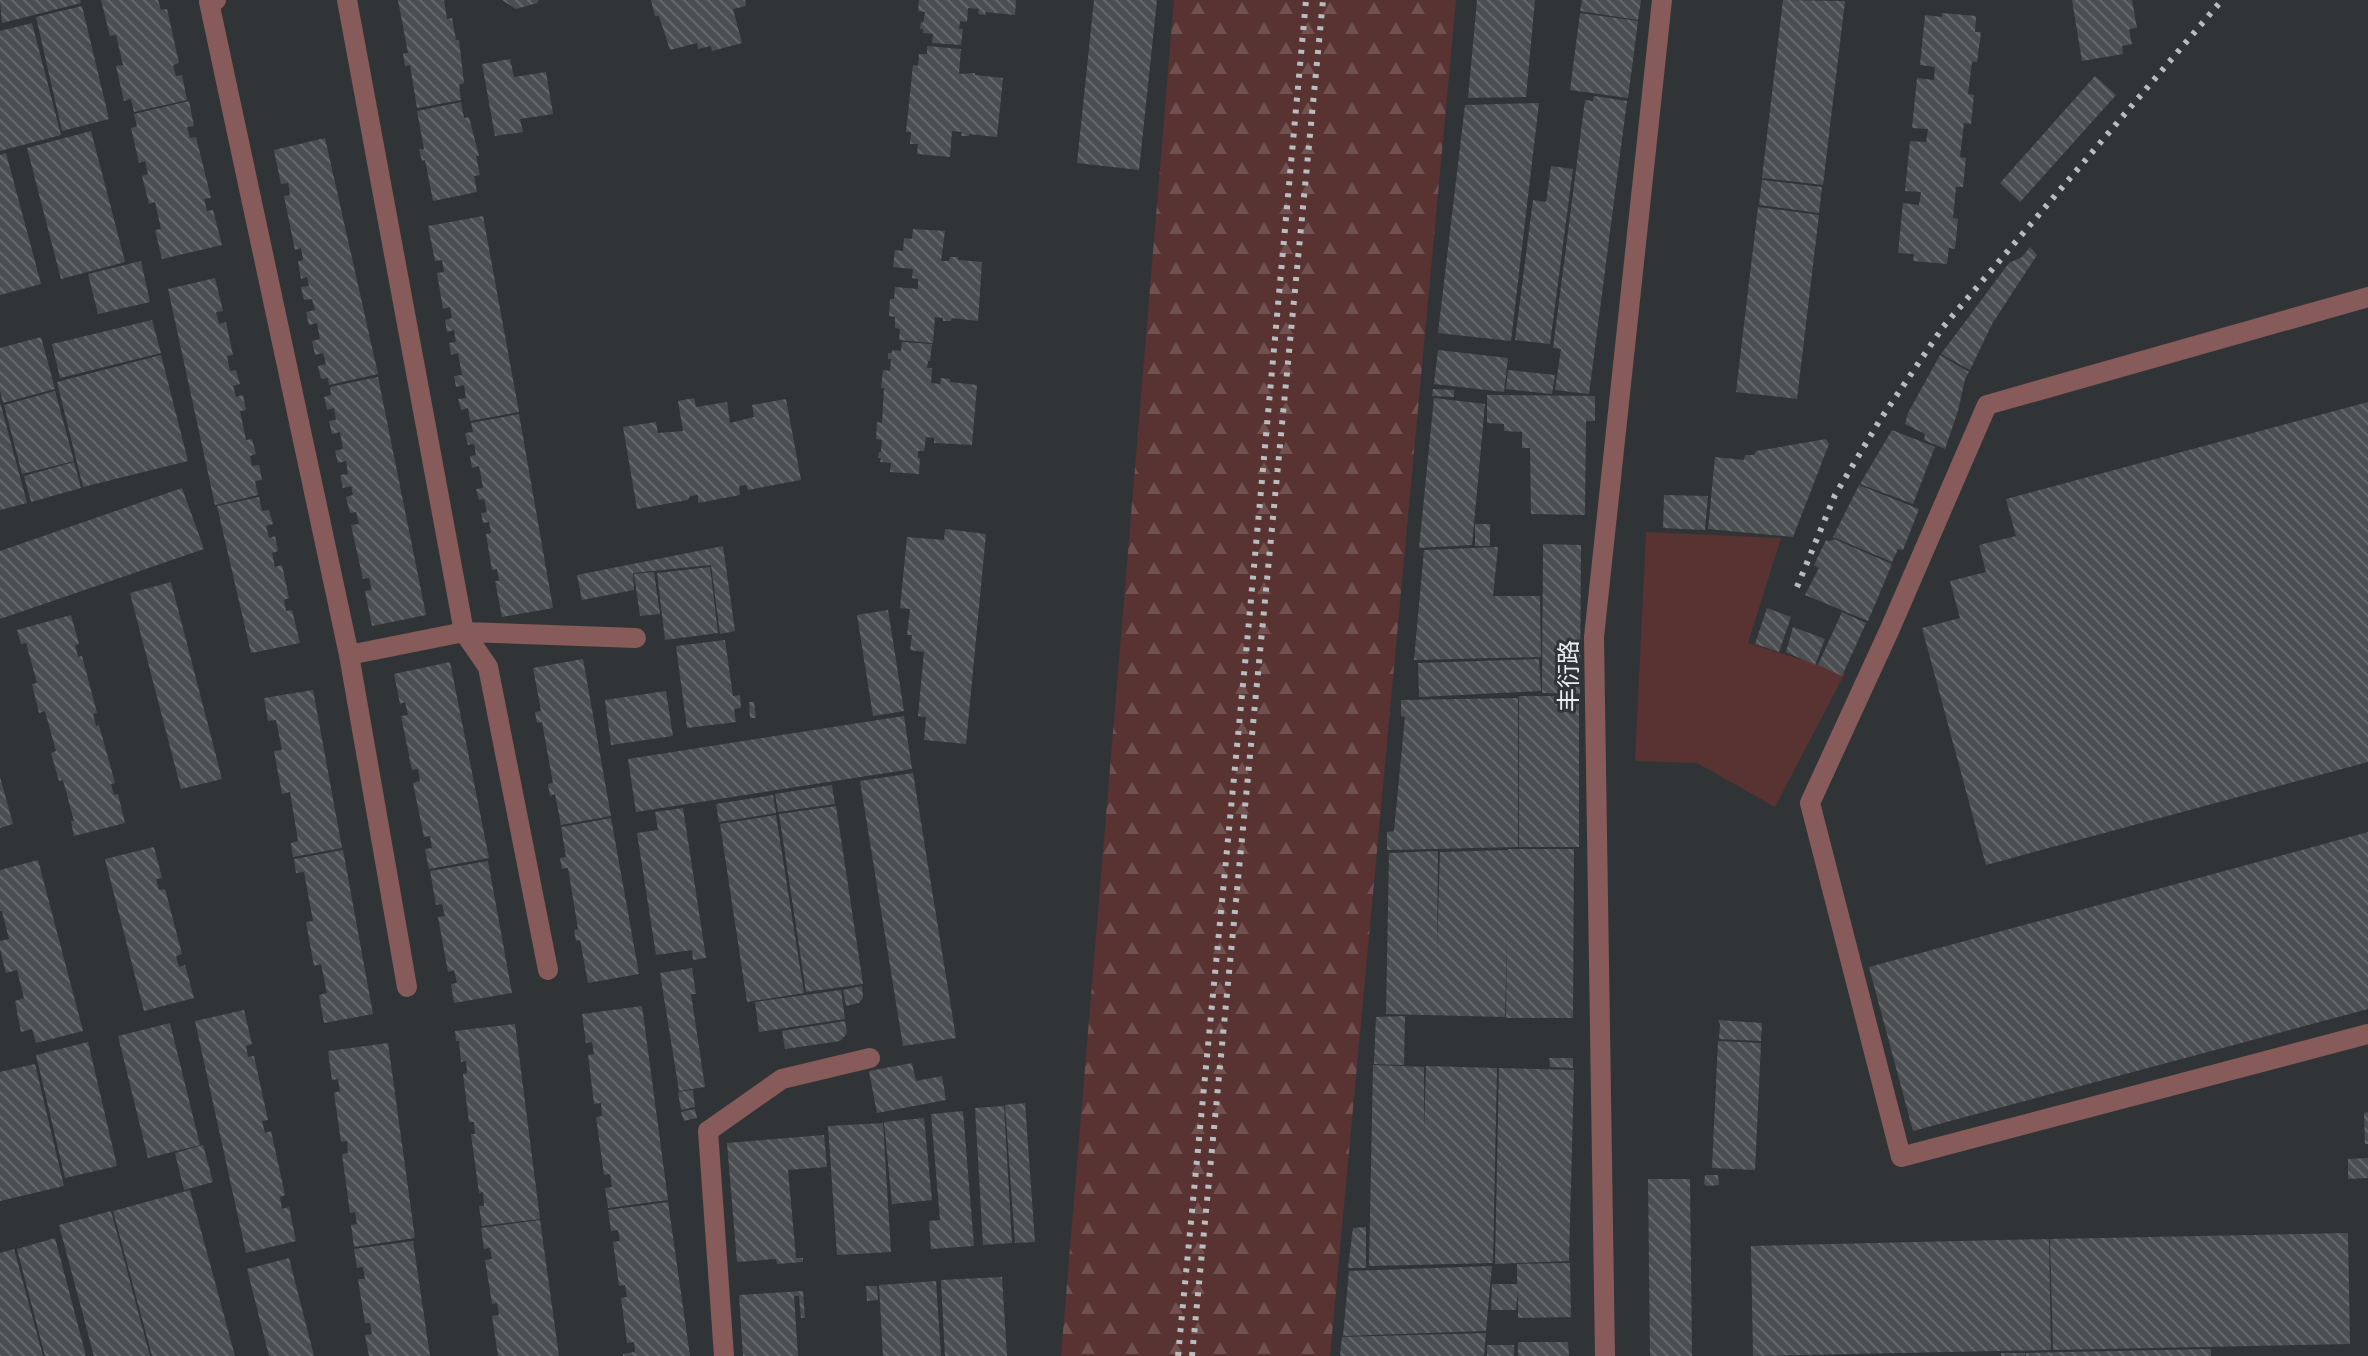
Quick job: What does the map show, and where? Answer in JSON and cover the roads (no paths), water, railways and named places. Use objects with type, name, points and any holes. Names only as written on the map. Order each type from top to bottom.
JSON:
[{"type":"street","points":[[216,0],[209,2],[349,655],[407,987]]},
{"type":"street","points":[[347,0],[464,632],[488,667],[548,970]]},
{"type":"street","name":"丰衍路","points":[[1605,1356],[1594,637],[1662,0]]},
{"type":"street","points":[[2368,297],[1987,405],[1810,803],[1901,1157],[2368,1034]]},
{"type":"street","points":[[349,655],[464,632],[636,638]]},
{"type":"street","points":[[724,1356],[708,1131],[782,1079],[870,1058]]},
{"type":"railway","points":[[1178,1356],[1306,0]]},
{"type":"railway","points":[[1192,1356],[1323,0]]},
{"type":"railway","points":[[1797,587],[1835,495],[1880,420],[1943,327],[2222,0]]}]
